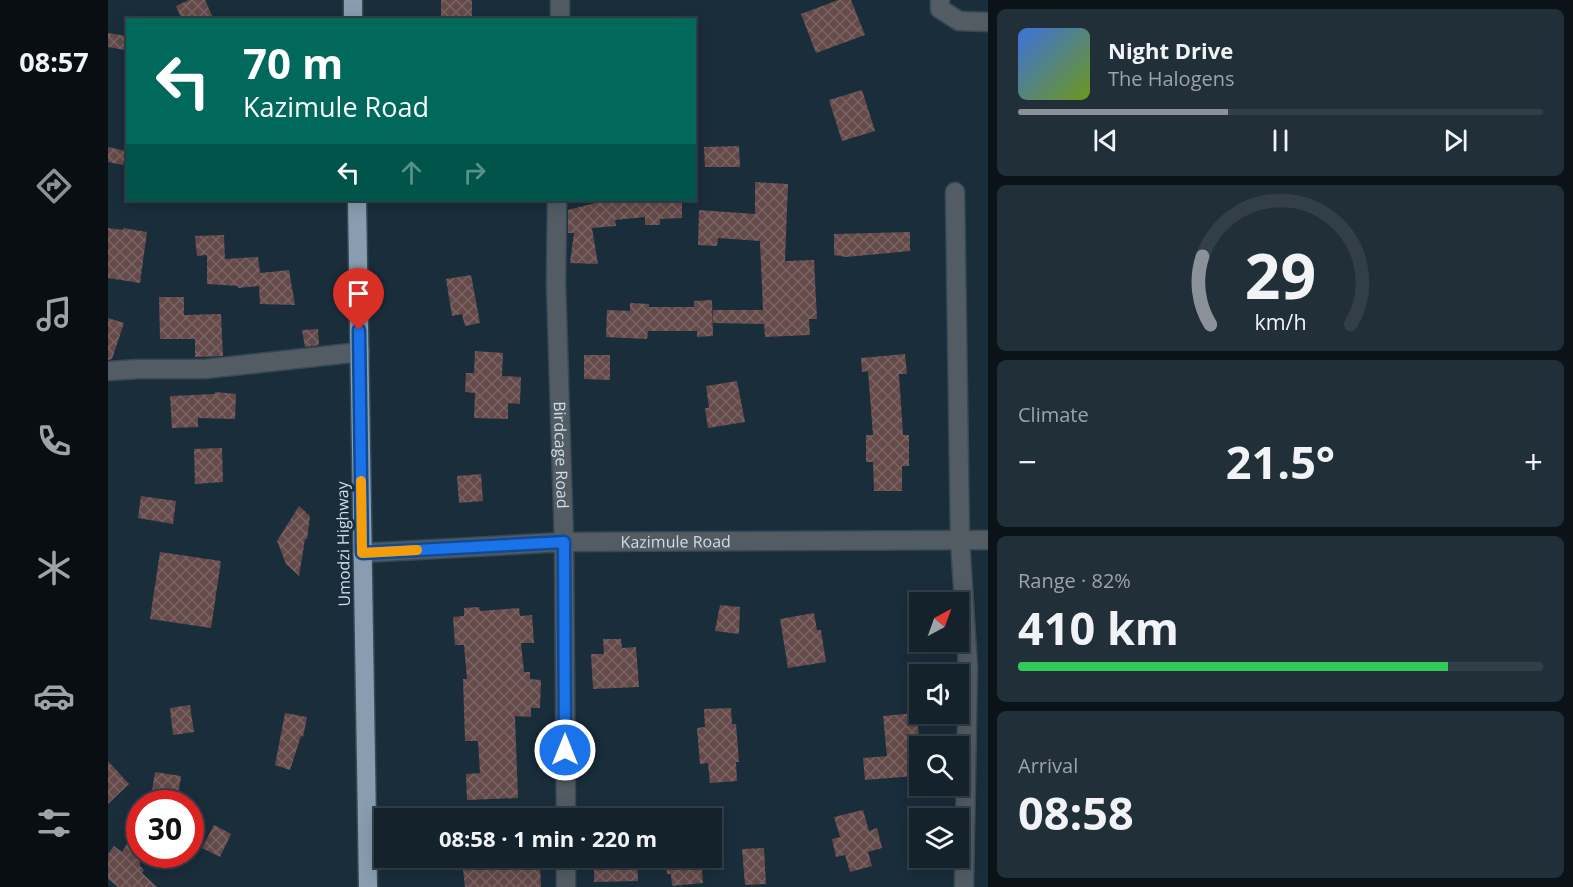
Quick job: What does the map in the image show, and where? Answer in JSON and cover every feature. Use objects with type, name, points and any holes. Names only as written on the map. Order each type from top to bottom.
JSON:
[{"type":"highway","points":[[353,0],[353,18]]},
{"type":"highway","name":"Umodzi Highway","points":[[357,201],[368,887]]},
{"type":"street","points":[[560,0],[560,18]]},
{"type":"street","points":[[940,0],[940,9],[959,21],[988,22]]},
{"type":"street","points":[[955,192],[960,540],[968,667],[964,887]]},
{"type":"street","name":"Birdcage Road","points":[[557,201],[556,284],[564,542],[566,808]]},
{"type":"street","points":[[108,371],[205,369],[360,352]]},
{"type":"street","name":"Kazimule Road","points":[[362,553],[564,542],[988,540]]},
{"type":"street","points":[[566,868],[566,887]]},
{"type":"building","points":[[189,0],[205,0],[213,18],[181,18],[176,6]]},
{"type":"building","points":[[441,0],[472,0],[472,18],[441,18]]},
{"type":"building","points":[[838,0],[851,0],[865,35],[816,53],[801,14]]},
{"type":"building","points":[[108,33],[126,36],[125,50],[108,47]]},
{"type":"building","points":[[862,90],[875,131],[842,141],[829,100]]},
{"type":"building","points":[[739,146],[740,167],[705,167],[704,147]]},
{"type":"building","points":[[108,147],[126,151],[123,165],[108,162]]},
{"type":"building","points":[[755,182],[788,184],[785,261],[814,260],[817,319],[809,319],[810,335],[765,337],[764,324],[713,323],[713,310],[763,310],[760,241],[718,238],[717,246],[698,245],[699,210],[755,214]]},
{"type":"building","points":[[594,201],[682,201],[682,218],[660,219],[660,225],[645,225],[645,217],[615,220],[616,226],[592,228],[598,264],[570,263],[574,233],[568,233],[568,210],[595,203]]},
{"type":"building","points":[[108,228],[147,232],[140,283],[108,278]]},
{"type":"building","points":[[910,232],[910,251],[846,257],[834,255],[834,234]]},
{"type":"building","points":[[224,235],[225,259],[258,257],[260,273],[289,270],[295,305],[260,304],[259,286],[238,288],[238,286],[207,284],[207,255],[197,256],[195,236]]},
{"type":"building","points":[[471,275],[480,323],[465,326],[462,314],[452,316],[446,279]]},
{"type":"building","points":[[159,297],[184,297],[184,315],[221,314],[223,356],[195,357],[195,339],[160,339]]},
{"type":"building","points":[[712,300],[713,336],[697,337],[697,331],[648,331],[647,339],[606,337],[607,310],[630,311],[630,303],[649,304],[649,307],[694,307],[694,301]]},
{"type":"building","points":[[108,318],[124,323],[112,359],[108,360]]},
{"type":"building","points":[[318,329],[319,345],[305,347],[302,330]]},
{"type":"building","points":[[475,351],[503,353],[502,376],[521,377],[520,404],[508,403],[508,419],[474,418],[475,393],[465,392],[466,373],[474,373]]},
{"type":"building","points":[[905,354],[907,374],[899,374],[903,435],[909,435],[909,466],[902,466],[902,491],[874,491],[873,462],[866,462],[866,435],[873,435],[868,371],[862,372],[861,358]]},
{"type":"building","points":[[584,355],[610,355],[610,380],[584,379]]},
{"type":"building","points":[[737,381],[745,422],[708,428],[705,408],[709,408],[706,386]]},
{"type":"building","points":[[215,392],[236,394],[235,419],[198,418],[198,427],[172,428],[170,396],[215,394]]},
{"type":"building","points":[[222,448],[223,482],[195,484],[194,449]]},
{"type":"building","points":[[481,474],[483,501],[459,503],[457,476]]},
{"type":"building","points":[[141,496],[176,501],[173,524],[138,518]]},
{"type":"building","points":[[299,506],[310,516],[299,576],[286,564],[277,541]]},
{"type":"building","points":[[160,552],[221,561],[211,628],[150,619]]},
{"type":"building","points":[[720,605],[740,607],[739,634],[715,631]]},
{"type":"building","points":[[479,607],[480,611],[519,608],[520,616],[532,615],[534,643],[521,643],[524,672],[530,672],[530,679],[541,680],[540,708],[531,708],[531,717],[515,716],[518,798],[467,800],[466,774],[480,773],[478,741],[465,741],[463,679],[467,679],[464,645],[455,645],[453,617],[464,616],[464,608]]},
{"type":"building","points":[[814,613],[817,630],[821,630],[826,662],[788,668],[780,619]]},
{"type":"building","points":[[603,639],[621,639],[622,648],[636,647],[639,687],[593,689],[591,654],[604,654]]},
{"type":"building","points":[[190,705],[194,732],[173,735],[170,708]]},
{"type":"building","points":[[731,708],[732,724],[736,724],[739,762],[736,762],[737,781],[710,783],[708,763],[700,764],[697,728],[705,727],[704,709]]},
{"type":"building","points":[[285,713],[307,717],[303,737],[301,736],[290,770],[275,765]]},
{"type":"building","points":[[909,714],[909,724],[918,724],[919,735],[909,736],[909,776],[865,780],[863,758],[887,756],[883,716]]},
{"type":"building","points":[[108,761],[129,784],[108,804]]},
{"type":"building","points":[[155,772],[181,776],[179,790],[152,790]]},
{"type":"building","points":[[863,810],[869,831],[877,828],[882,848],[868,852],[872,866],[850,872],[845,855],[836,857],[832,839],[840,837],[834,817]]},
{"type":"building","points":[[214,825],[231,834],[220,857],[204,849],[204,844]]},
{"type":"building","points":[[114,846],[122,852],[126,846],[126,868],[142,868],[144,870],[142,873],[157,887],[118,887],[108,879],[108,854]]},
{"type":"building","points":[[764,848],[766,884],[745,885],[742,849]]},
{"type":"building","points":[[540,868],[541,887],[465,887],[463,869]]},
{"type":"building","points":[[594,868],[637,868],[638,881],[594,882]]},
{"type":"building","points":[[666,868],[702,868],[703,883],[672,886],[671,874],[667,874]]},
{"type":"slow traffic","points":[[361,481],[362,553],[417,550]]},
{"type":"route","points":[[359,330],[362,553],[564,542],[565,750]]}]
